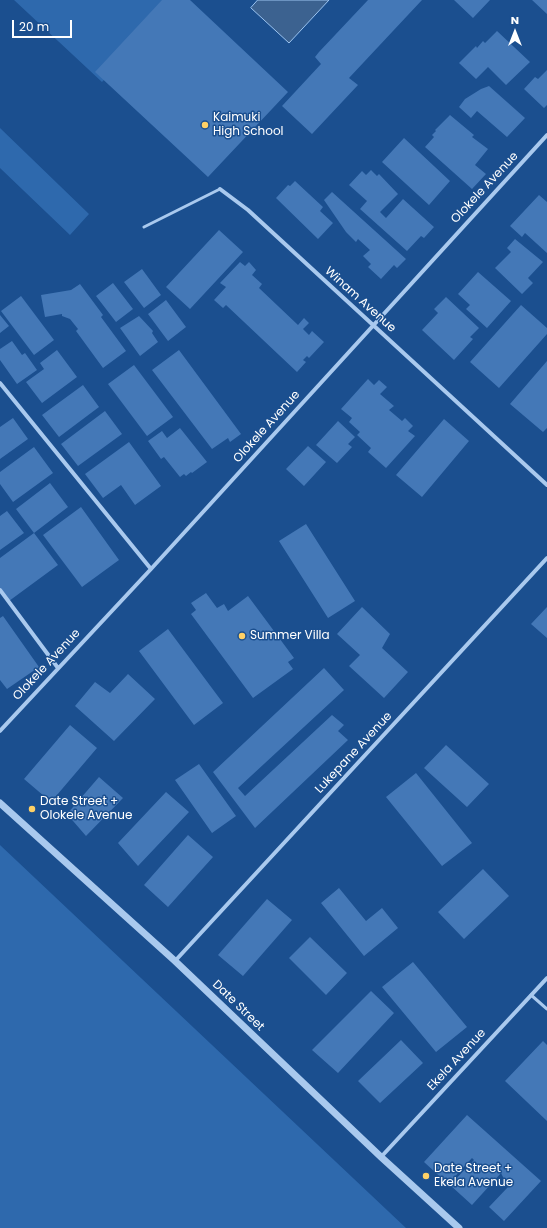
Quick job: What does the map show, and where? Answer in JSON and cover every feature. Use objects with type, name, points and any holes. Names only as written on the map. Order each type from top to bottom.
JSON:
[{"type":"street","name":"Olokele Avenue","points":[[0,731],[151,569],[547,135]]},
{"type":"street","name":"Winam Avenue","points":[[220,189],[248,210],[547,485]]},
{"type":"street","points":[[0,383],[151,569]]},
{"type":"street","name":"Lukepane Avenue","points":[[175,961],[547,558]]},
{"type":"street","points":[[0,590],[58,668]]},
{"type":"street","name":"Date Street","points":[[0,803],[175,961],[381,1157],[459,1228]]},
{"type":"street","name":"Ekela Avenue","points":[[381,1157],[547,978]]},
{"type":"lane","name":"Winam Avenue","points":[[144,227],[220,189]]},
{"type":"lane","points":[[531,995],[547,1009]]},
{"type":"shaded area","points":[[14,0],[179,0],[102,82]]},
{"type":"shaded area","points":[[258,0],[329,0],[289,43],[251,8]]},
{"type":"shaded area","points":[[0,128],[89,214],[70,235],[0,168]]},
{"type":"shaded area","points":[[0,845],[406,1228],[0,1228]]},
{"type":"building","points":[[162,0],[190,0],[288,92],[208,177],[95,72]]},
{"type":"building","points":[[368,0],[422,0],[349,78],[358,85],[312,134],[282,106],[321,64],[315,57],[319,52]]},
{"type":"building","points":[[454,0],[490,0],[473,18]]},
{"type":"building","points":[[532,0],[547,0],[547,14]]},
{"type":"building","points":[[497,31],[530,62],[506,85],[488,67],[476,79],[459,63],[476,46],[477,48],[483,41],[485,43]]},
{"type":"building","points":[[547,70],[547,105],[544,108],[524,89],[535,77],[538,79]]},
{"type":"building","points":[[489,86],[525,118],[507,137],[477,111],[471,118],[459,107],[465,99]]},
{"type":"building","points":[[450,115],[474,135],[472,137],[488,149],[475,165],[486,174],[472,189],[425,147],[434,137],[432,135],[436,131],[435,130]]},
{"type":"building","points":[[404,138],[450,181],[429,205],[382,162]]},
{"type":"building","points":[[371,170],[377,176],[379,174],[398,194],[380,212],[386,218],[403,199],[434,227],[424,238],[421,236],[407,251],[360,209],[367,201],[349,185],[362,171],[366,175]]},
{"type":"building","points":[[295,181],[323,207],[320,211],[333,223],[318,239],[276,198],[288,185],[290,186]]},
{"type":"building","points":[[332,192],[406,259],[397,268],[394,265],[381,279],[368,267],[371,264],[363,256],[370,250],[358,239],[356,242],[346,232],[324,200]]},
{"type":"building","points":[[539,195],[547,202],[547,253],[525,233],[522,237],[510,226]]},
{"type":"building","points":[[219,230],[243,252],[190,309],[166,287]]},
{"type":"building","points":[[515,239],[543,262],[528,278],[533,283],[522,294],[495,268],[511,252],[507,248]]},
{"type":"building","points":[[240,262],[245,266],[249,262],[256,270],[252,275],[262,284],[259,288],[298,325],[304,318],[309,323],[303,329],[309,335],[312,331],[324,342],[309,358],[307,356],[303,360],[306,362],[297,372],[226,305],[223,308],[214,300],[226,287],[220,283]]},
{"type":"building","points":[[142,269],[161,295],[144,308],[124,282]]},
{"type":"building","points":[[478,272],[511,301],[487,328],[466,309],[470,305],[458,294]]},
{"type":"building","points":[[113,283],[133,309],[116,322],[96,296]]},
{"type":"building","points":[[80,284],[103,315],[101,317],[126,351],[103,368],[76,331],[78,329],[70,319],[62,316],[62,314],[45,317],[41,295],[71,290]]},
{"type":"building","points":[[21,296],[54,340],[34,355],[1,311]]},
{"type":"building","points":[[446,297],[479,328],[470,337],[473,339],[454,360],[422,330],[438,313],[434,309]]},
{"type":"building","points":[[166,300],[186,327],[168,341],[148,314]]},
{"type":"building","points":[[521,305],[547,328],[547,334],[499,388],[470,362]]},
{"type":"building","points":[[0,315],[9,326],[0,333]]},
{"type":"building","points":[[139,316],[153,331],[152,333],[158,342],[140,356],[120,328]]},
{"type":"building","points":[[12,341],[22,355],[25,353],[37,370],[17,384],[0,360],[0,349]]},
{"type":"building","points":[[57,350],[77,377],[42,403],[26,382],[44,369],[40,363]]},
{"type":"building","points":[[179,350],[241,434],[230,442],[228,438],[212,449],[152,370]]},
{"type":"building","points":[[547,361],[547,428],[543,432],[510,404]]},
{"type":"building","points":[[134,365],[173,417],[147,436],[108,384]]},
{"type":"building","points":[[368,379],[374,385],[379,380],[387,387],[380,394],[394,406],[389,410],[402,421],[405,418],[413,426],[408,431],[415,436],[386,468],[368,452],[371,448],[357,435],[360,432],[349,422],[352,418],[341,409]]},
{"type":"building","points":[[83,385],[99,407],[59,437],[42,415]]},
{"type":"building","points":[[105,411],[122,434],[78,466],[61,444]]},
{"type":"building","points":[[13,418],[28,439],[0,459],[0,427]]},
{"type":"building","points":[[444,419],[469,441],[422,497],[396,475]]},
{"type":"building","points":[[338,421],[355,437],[348,444],[352,447],[337,463],[316,445]]},
{"type":"building","points":[[180,428],[207,462],[192,473],[191,472],[186,476],[184,474],[180,477],[164,457],[161,459],[148,441],[162,431],[167,438]]},
{"type":"building","points":[[129,442],[161,486],[135,505],[121,485],[103,498],[85,474]]},
{"type":"building","points":[[308,446],[326,462],[304,486],[286,469]]},
{"type":"building","points":[[34,447],[53,473],[13,502],[0,484],[0,472]]},
{"type":"building","points":[[50,483],[68,507],[34,533],[16,509]]},
{"type":"building","points":[[81,507],[119,560],[82,587],[43,535]]},
{"type":"building","points":[[7,511],[24,533],[0,550],[0,516]]},
{"type":"building","points":[[306,524],[355,601],[328,618],[279,541]]},
{"type":"building","points":[[34,533],[58,565],[9,601],[0,589],[0,558]]},
{"type":"building","name":"Summer Villa","points":[[206,593],[217,608],[224,604],[228,611],[248,596],[294,658],[288,662],[293,669],[253,698],[191,614],[196,610],[191,603]]},
{"type":"building","points":[[362,607],[390,634],[382,648],[408,672],[384,698],[349,666],[360,655],[337,634]]},
{"type":"building","points":[[547,607],[547,638],[531,624]]},
{"type":"building","points":[[3,616],[39,667],[7,689],[0,680],[0,618]]},
{"type":"building","points":[[168,629],[223,703],[194,725],[139,651]]},
{"type":"building","points":[[324,668],[344,690],[238,788],[245,796],[332,715],[344,725],[338,731],[348,740],[255,828],[213,772]]},
{"type":"building","points":[[128,674],[155,699],[114,741],[75,706],[95,682],[110,693]]},
{"type":"building","points":[[70,725],[97,748],[51,802],[24,779]]},
{"type":"building","points":[[446,745],[489,784],[467,807],[424,768]]},
{"type":"building","points":[[199,764],[236,816],[212,833],[175,780]]},
{"type":"building","points":[[416,773],[472,843],[442,866],[386,797]]},
{"type":"building","points":[[99,777],[123,798],[86,836],[67,814]]},
{"type":"building","points":[[166,792],[189,812],[138,866],[118,843]]},
{"type":"building","points":[[188,835],[213,857],[168,907],[144,885]]},
{"type":"building","points":[[483,869],[509,896],[464,939],[438,912]]},
{"type":"building","points":[[339,888],[366,921],[382,908],[398,928],[364,956],[321,903]]},
{"type":"building","points":[[267,899],[292,920],[243,976],[218,955]]},
{"type":"building","points":[[310,937],[347,973],[326,995],[289,958]]},
{"type":"building","points":[[413,962],[467,1027],[436,1052],[382,987]]},
{"type":"building","points":[[371,991],[394,1013],[338,1073],[312,1050]]},
{"type":"building","points":[[401,1040],[423,1063],[380,1103],[358,1081]]},
{"type":"building","points":[[543,1041],[547,1045],[547,1121],[505,1081]]},
{"type":"building","points":[[467,1115],[541,1181],[504,1221],[489,1207],[508,1187],[501,1173],[472,1205],[450,1185],[474,1160],[472,1158],[448,1184],[424,1162]]},
{"type":"place","name":"Kaimuki High School","points":[[205,125]]},
{"type":"place","name":"Summer Villa","points":[[242,636]]},
{"type":"place","name":"Date Street + Olokele Avenue","points":[[32,809]]},
{"type":"place","name":"Date Street + Ekela Avenue","points":[[426,1176]]}]
